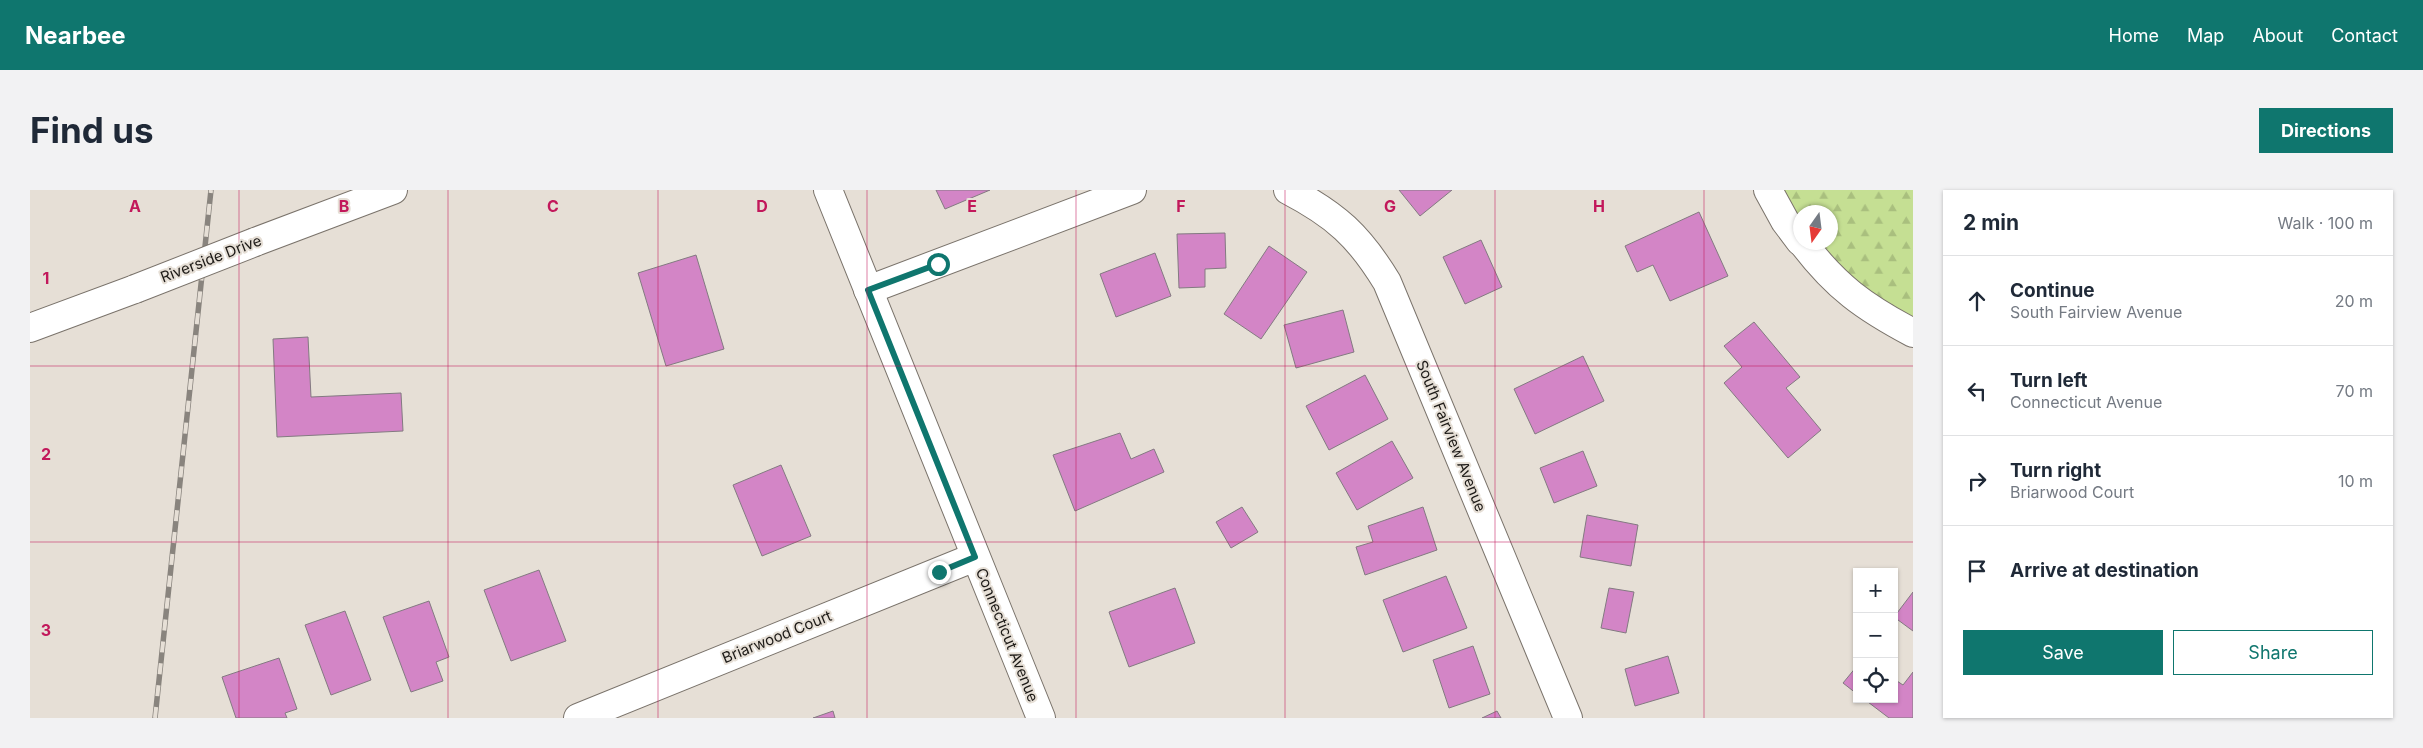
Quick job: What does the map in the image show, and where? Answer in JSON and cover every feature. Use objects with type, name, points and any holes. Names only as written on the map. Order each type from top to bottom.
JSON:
[{"type":"street","name":"Riverside Drive","points":[[30,328],[393,190]]},
{"type":"street","name":"Connecticut Avenue","points":[[828,190],[1041,718]]},
{"type":"street","points":[[868,290],[1132,190]]},
{"type":"street","name":"South Fairview Avenue","points":[[1288,190],[1318,206],[1345,227],[1369,253],[1387,282],[1568,718]]},
{"type":"street","points":[[1768,190],[1793,232]]},
{"type":"street","points":[[1807,250],[1823,270],[1844,290],[1867,307],[1913,332]]},
{"type":"street","name":"Briarwood Court","points":[[578,718],[975,557]]},
{"type":"green space","points":[[1768,190],[1913,190],[1913,333],[1811,250],[1838,250],[1838,205],[1793,205],[1793,230]]},
{"type":"building","points":[[936,190],[990,190],[945,209]]},
{"type":"building","points":[[1399,190],[1452,190],[1420,216]]},
{"type":"building","points":[[1699,212],[1728,276],[1670,301],[1653,265],[1637,272],[1625,246]]},
{"type":"building","points":[[1225,233],[1226,268],[1205,269],[1205,287],[1179,288],[1177,234]]},
{"type":"building","points":[[1481,240],[1502,287],[1465,304],[1443,257]]},
{"type":"building","points":[[1269,246],[1307,272],[1261,339],[1224,314]]},
{"type":"building","points":[[1155,253],[1171,296],[1116,317],[1100,274]]},
{"type":"building","points":[[696,255],[724,349],[666,366],[638,273]]},
{"type":"building","points":[[1343,310],[1354,352],[1296,368],[1284,325]]},
{"type":"building","points":[[1754,322],[1800,377],[1786,388],[1821,430],[1788,458],[1724,383],[1742,367],[1724,346]]},
{"type":"building","points":[[308,337],[311,397],[401,393],[403,431],[277,437],[273,339]]},
{"type":"building","points":[[1583,356],[1604,401],[1535,434],[1514,389]]},
{"type":"building","points":[[1365,375],[1388,419],[1329,450],[1306,406]]},
{"type":"building","points":[[1120,433],[1131,459],[1154,449],[1164,472],[1075,511],[1053,455]]},
{"type":"building","points":[[1392,441],[1413,478],[1357,510],[1336,473]]},
{"type":"building","points":[[1583,451],[1597,486],[1554,503],[1540,468]]},
{"type":"building","points":[[781,465],[811,536],[762,556],[733,485]]},
{"type":"building","points":[[1242,507],[1258,532],[1231,548],[1216,522]]},
{"type":"building","points":[[1423,507],[1437,550],[1365,575],[1356,547],[1373,542],[1368,526]]},
{"type":"building","points":[[1587,515],[1638,525],[1631,566],[1580,557]]},
{"type":"building","points":[[539,570],[566,641],[511,661],[484,590]]},
{"type":"building","points":[[1446,576],[1467,628],[1403,652],[1383,600]]},
{"type":"building","points":[[1175,588],[1195,643],[1129,667],[1109,612]]},
{"type":"building","points":[[1609,588],[1634,592],[1626,633],[1601,628]]},
{"type":"building","points":[[1913,592],[1913,631],[1898,620],[1898,612]]},
{"type":"building","points":[[429,601],[449,657],[436,662],[443,681],[411,692],[383,617]]},
{"type":"building","points":[[345,611],[371,680],[331,695],[305,625]]},
{"type":"building","points":[[1473,646],[1490,694],[1449,708],[1433,660]]},
{"type":"building","points":[[1668,656],[1679,693],[1635,706],[1625,669]]},
{"type":"building","points":[[279,658],[297,709],[285,713],[287,718],[236,718],[222,677]]},
{"type":"building","points":[[1853,671],[1853,691],[1843,683]]},
{"type":"building","points":[[1913,672],[1913,718],[1889,718],[1869,703],[1898,703],[1898,682],[1903,685]]},
{"type":"building","points":[[833,711],[835,718],[813,718]]},
{"type":"building","points":[[1497,711],[1501,718],[1482,718]]},
{"type":"railway","points":[[155,718],[211,190]]},
{"type":"route","points":[[938,264],[868,290],[975,557],[939,572]]}]
